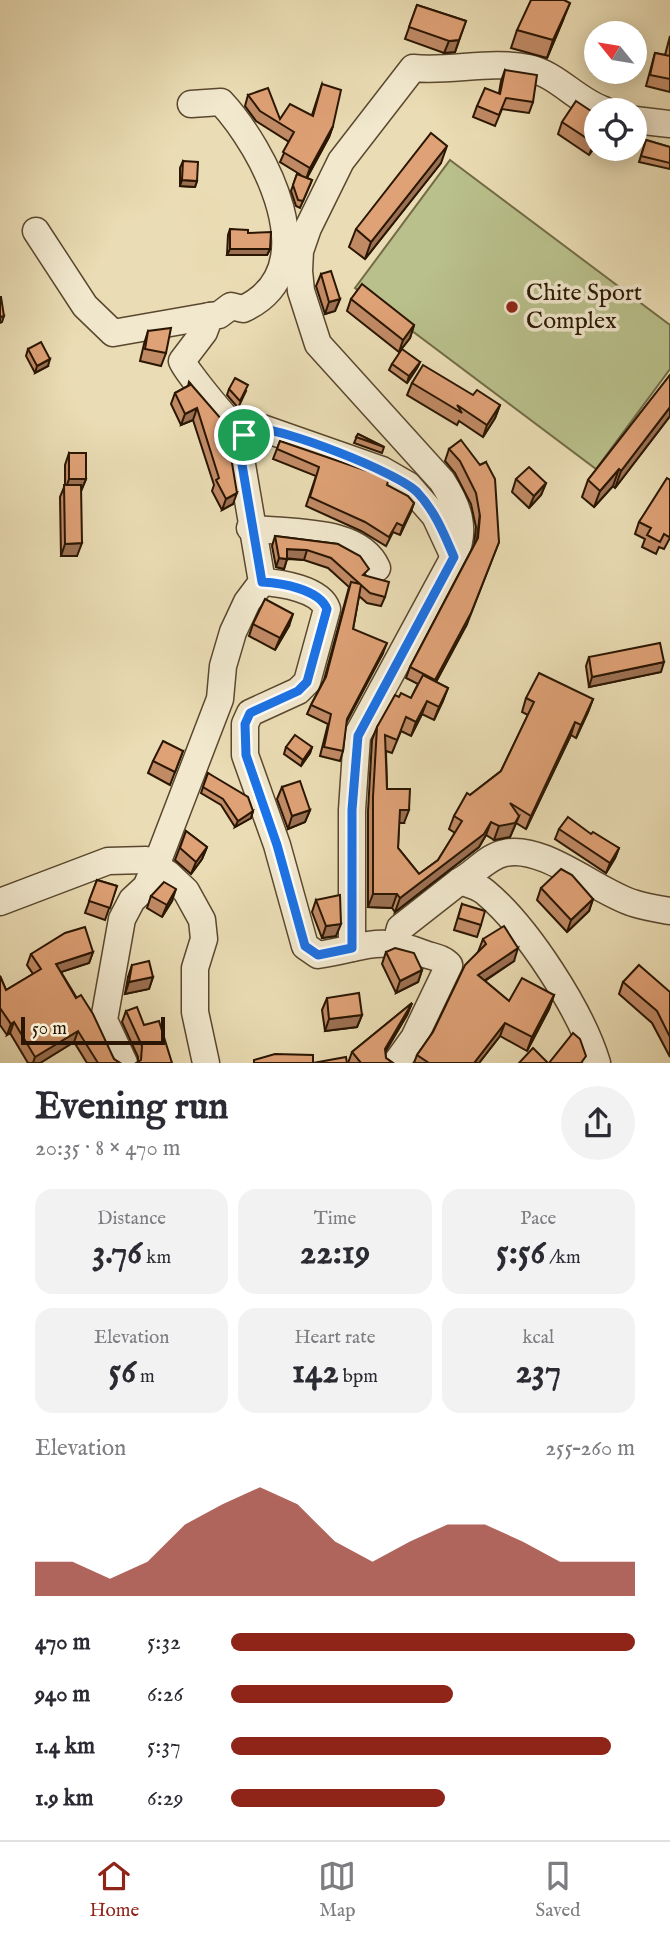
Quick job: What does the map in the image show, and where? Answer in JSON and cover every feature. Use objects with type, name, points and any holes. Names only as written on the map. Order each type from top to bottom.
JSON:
[{"type":"street","points":[[352,948],[352,810],[358,736],[454,557],[462,534],[453,497],[442,481],[318,344],[303,300],[299,271],[300,251],[341,161],[413,68],[433,70],[506,65],[530,68],[584,99]]},
{"type":"street","points":[[36,231],[85,306],[113,333],[219,315],[231,306],[243,309],[255,304],[267,293],[283,259],[285,225],[266,166],[230,112],[221,102],[191,104]]},
{"type":"street","points":[[647,121],[670,124]]},
{"type":"street","points":[[210,316],[204,332],[185,356],[184,367],[234,429],[244,435]]},
{"type":"street","points":[[124,1063],[104,1023],[108,985],[122,919],[132,900],[146,887],[156,865],[220,699],[223,666],[233,632],[247,602],[262,582],[250,528],[239,447],[244,435],[253,428],[262,428],[398,478],[430,508],[454,557]]},
{"type":"street","points":[[250,528],[347,542],[368,553],[377,568]]},
{"type":"street","points":[[262,582],[292,587],[317,597],[326,604],[327,614],[309,678],[304,686],[246,718],[246,755],[277,845],[305,946],[318,955],[378,942],[396,943],[443,960],[449,965],[414,1038],[396,1063]]},
{"type":"street","points":[[396,943],[400,928],[460,881],[478,871],[492,858],[514,852],[552,863],[632,903],[670,911]]},
{"type":"street","points":[[0,902],[108,861],[129,859],[156,865],[186,891],[202,920],[204,939],[195,968],[195,1012],[206,1063]]},
{"type":"street","points":[[460,881],[484,891],[508,914],[569,998],[597,1063]]},
{"type":"green space","name":"Chite Sport Complex","points":[[450,160],[670,325],[670,369],[596,469],[355,288]]},
{"type":"building","points":[[531,0],[564,0],[570,3],[553,40],[517,30]]},
{"type":"building","points":[[417,5],[466,21],[459,40],[449,41],[409,27]]},
{"type":"building","points":[[655,53],[670,56],[670,79],[650,75]]},
{"type":"building","points":[[505,70],[537,75],[533,102],[506,98],[499,115],[477,106],[485,88],[500,94]]},
{"type":"building","points":[[322,84],[341,90],[333,126],[310,168],[283,152],[294,132],[260,111],[248,95],[268,88],[280,119],[290,104],[313,116]]},
{"type":"building","points":[[576,101],[584,106],[584,136],[562,122]]},
{"type":"building","points":[[431,133],[447,146],[371,242],[356,229]]},
{"type":"building","points":[[647,140],[670,147],[670,163],[647,157]]},
{"type":"building","points":[[183,161],[198,162],[197,181],[182,180]]},
{"type":"building","points":[[297,174],[312,180],[303,201],[298,200],[293,185]]},
{"type":"building","points":[[230,229],[248,230],[248,233],[271,232],[270,249],[230,249]]},
{"type":"building","points":[[331,271],[340,299],[329,302],[321,274]]},
{"type":"building","points":[[362,284],[414,325],[403,340],[351,299]]},
{"type":"building","points":[[0,297],[4,316],[0,317]]},
{"type":"building","points":[[171,328],[166,353],[145,349],[148,331]]},
{"type":"building","points":[[41,342],[50,359],[37,366],[28,349]]},
{"type":"building","points":[[402,349],[420,362],[409,376],[392,364]]},
{"type":"building","points":[[423,365],[473,395],[477,390],[500,405],[487,425],[457,405],[462,413],[412,383]]},
{"type":"building","points":[[670,375],[670,407],[621,471],[619,469],[600,491],[588,480]]},
{"type":"building","points":[[235,378],[248,385],[240,401],[229,389]]},
{"type":"building","points":[[189,382],[229,428],[228,439],[237,493],[226,499],[216,480],[219,478],[197,408],[185,414],[175,393],[190,385]]},
{"type":"building","points":[[358,434],[384,447],[356,437]]},
{"type":"building","points":[[461,440],[480,465],[486,462],[495,479],[499,542],[471,613],[435,680],[410,667],[478,538],[480,516],[476,493],[460,461],[449,449]]},
{"type":"building","points":[[280,441],[379,475],[388,481],[387,485],[408,496],[414,503],[403,526],[397,523],[389,537],[365,522],[310,497],[319,467],[277,449]]},
{"type":"building","points":[[69,453],[86,453],[86,479],[69,479]]},
{"type":"building","points":[[529,467],[546,483],[534,496],[516,479]]},
{"type":"building","points":[[667,478],[670,480],[670,535],[669,537],[664,534],[660,542],[647,535],[651,528],[639,522]]},
{"type":"building","points":[[64,485],[81,485],[82,543],[65,544]]},
{"type":"building","points":[[275,536],[338,544],[360,556],[369,569],[363,575],[389,582],[385,597],[370,593],[361,585],[353,629],[387,643],[347,719],[343,751],[324,747],[331,714],[311,705],[326,677],[351,582],[360,584],[331,558],[307,550],[287,549],[287,559],[279,558]]},
{"type":"building","points":[[265,599],[293,614],[280,638],[253,624]]},
{"type":"building","points":[[660,643],[664,662],[592,677],[589,657]]},
{"type":"building","points":[[539,673],[593,699],[581,725],[575,722],[531,816],[510,803],[519,816],[515,823],[499,826],[491,822],[484,834],[400,898],[397,894],[373,894],[373,797],[377,727],[395,695],[399,697],[401,693],[411,698],[423,675],[448,688],[439,707],[427,701],[416,722],[406,717],[397,740],[385,735],[387,789],[410,789],[409,810],[400,810],[398,848],[419,874],[438,860],[462,821],[454,816],[467,793],[470,795],[501,771],[534,702],[526,698]]},
{"type":"building","points":[[295,735],[312,747],[303,760],[286,747]]},
{"type":"building","points":[[163,741],[183,751],[175,772],[153,761]]},
{"type":"building","points":[[208,773],[248,797],[253,811],[238,821],[223,799],[203,787]]},
{"type":"building","points":[[300,781],[310,810],[292,816],[282,787]]},
{"type":"building","points":[[568,817],[591,834],[593,832],[619,848],[610,863],[559,829]]},
{"type":"building","points":[[186,831],[207,847],[196,862],[180,848]]},
{"type":"building","points":[[561,869],[572,875],[593,899],[571,920],[541,888]]},
{"type":"building","points":[[97,880],[117,886],[110,908],[89,901]]},
{"type":"building","points":[[164,882],[176,889],[167,905],[151,896]]},
{"type":"building","points":[[340,895],[341,924],[326,926],[316,900]]},
{"type":"building","points":[[462,904],[485,911],[481,925],[458,918]]},
{"type":"building","points":[[504,926],[518,948],[478,975],[509,1001],[522,978],[554,995],[532,1037],[505,1023],[474,1063],[429,1063],[417,1055],[433,1032],[465,965],[486,944],[483,939]]},
{"type":"building","points":[[85,927],[93,952],[56,964],[76,998],[81,995],[114,1059],[120,1063],[98,1063],[78,1031],[35,1057],[14,1022],[11,1024],[0,1008],[0,976],[6,990],[41,969],[31,954],[65,933]]},
{"type":"building","points":[[395,948],[414,953],[422,970],[400,981],[386,952]]},
{"type":"building","points":[[149,961],[153,977],[129,982],[132,965]]},
{"type":"building","points":[[639,965],[670,992],[670,1037],[657,1011],[623,982]]},
{"type":"building","points":[[359,993],[362,1015],[329,1019],[327,998]]},
{"type":"building","points":[[412,1003],[385,1049],[386,1058],[393,1063],[361,1063],[352,1052]]},
{"type":"building","points":[[137,1007],[144,1025],[159,1021],[172,1063],[136,1063],[141,1060],[142,1046],[126,1011]]},
{"type":"building","points":[[573,1033],[580,1039],[586,1056],[581,1063],[549,1063]]},
{"type":"building","points":[[533,1048],[548,1063],[519,1063]]},
{"type":"building","points":[[275,1054],[313,1055],[313,1063],[254,1063],[254,1060]]},
{"type":"building","points":[[346,1057],[347,1063],[313,1063]]},
{"type":"place","name":"Chite Sport Complex","points":[[512,307]]},
{"type":"route","points":[[253,428],[262,428],[398,478],[416,491],[430,508],[454,557],[360,727],[352,810],[352,948],[332,953],[318,955],[305,946],[277,845],[248,765],[244,746],[245,720],[250,713],[298,691],[309,678],[327,609],[326,604],[309,593],[280,584],[262,582],[250,528],[239,447],[244,435],[253,428]]}]
